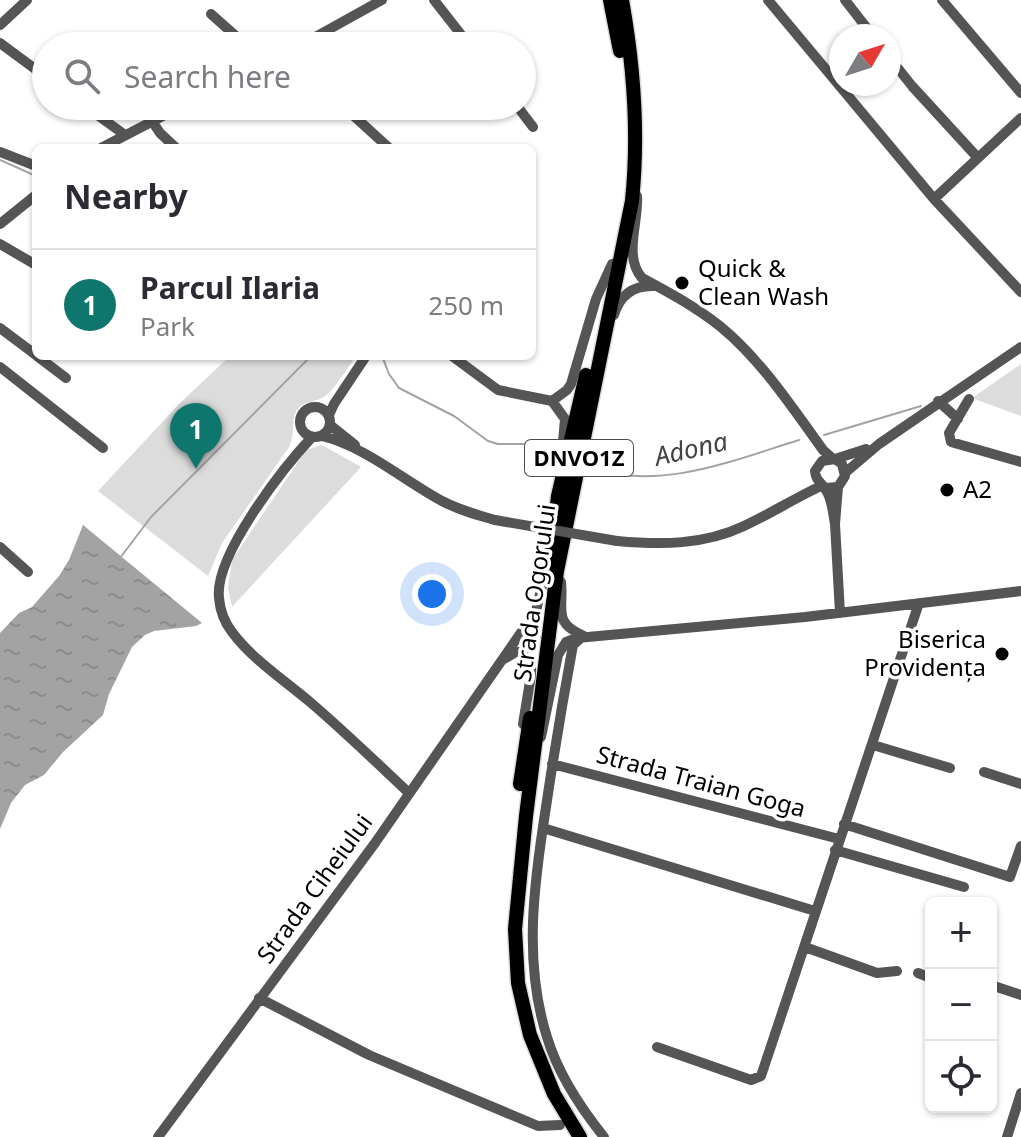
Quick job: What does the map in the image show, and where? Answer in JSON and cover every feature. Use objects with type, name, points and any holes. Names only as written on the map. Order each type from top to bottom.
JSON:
[{"type":"highway","name":"Strada Ogorului","points":[[564,1131],[529,1059],[513,1004],[509,972],[508,902],[558,496],[612,264],[623,201],[627,120],[623,63],[610,0]]},
{"type":"highway","name":"Strada Ogorului","points":[[580,1137],[554,1094],[530,1035],[518,983],[515,929],[557,571],[594,380],[624,250],[635,178],[635,91],[622,0]]},
{"type":"street","points":[[0,25],[27,0]]},
{"type":"street","points":[[324,32],[382,0]]},
{"type":"street","points":[[434,0],[459,32]]},
{"type":"street","points":[[768,0],[934,199],[1021,292]]},
{"type":"street","points":[[845,0],[864,24]]},
{"type":"street","points":[[942,0],[1021,93]]},
{"type":"street","points":[[211,14],[231,32]]},
{"type":"street","points":[[0,43],[32,67]]},
{"type":"street","points":[[901,72],[978,158]]},
{"type":"street","points":[[934,199],[1021,118]]},
{"type":"street","points":[[104,120],[125,135]]},
{"type":"street","points":[[358,120],[385,144]]},
{"type":"street","points":[[528,120],[533,127]]},
{"type":"street","points":[[108,144],[152,121],[172,144]]},
{"type":"street","points":[[0,152],[32,164]]},
{"type":"street","points":[[635,178],[638,201],[633,261],[642,278],[688,303],[736,341],[846,472]]},
{"type":"street","points":[[0,224],[32,198]]},
{"type":"street","points":[[0,244],[32,263]]},
{"type":"street","points":[[552,401],[571,384],[596,299],[612,264]]},
{"type":"street","points":[[594,380],[615,309],[621,299],[638,287],[657,286]]},
{"type":"street","points":[[0,328],[32,352]]},
{"type":"street","points":[[840,613],[835,524],[838,487],[844,481],[846,472],[938,401],[1021,347]]},
{"type":"street","points":[[42,360],[66,378]]},
{"type":"street","points":[[270,491],[330,420],[363,360]]},
{"type":"street","points":[[457,360],[498,390],[552,401],[564,416],[566,424],[558,496]]},
{"type":"street","points":[[359,366],[328,400],[303,413],[298,443],[228,552],[222,569],[219,598],[229,629],[241,643],[409,793]]},
{"type":"street","points":[[0,367],[103,448]]},
{"type":"street","points":[[969,399],[949,433],[951,442],[1021,462]]},
{"type":"street","points":[[938,401],[958,419]]},
{"type":"street","points":[[317,407],[383,465]]},
{"type":"street","points":[[798,417],[816,468],[815,477],[823,487],[835,524]]},
{"type":"street","points":[[301,428],[317,437],[334,439],[444,502],[495,520],[617,541],[655,544],[700,540],[744,526],[823,487],[838,487]]},
{"type":"street","points":[[784,504],[822,461],[879,444]]},
{"type":"street","name":"Strada Ciheiului","points":[[158,1137],[409,793],[536,611],[553,538]]},
{"type":"street","points":[[0,547],[28,572]]},
{"type":"street","points":[[557,571],[562,620],[569,629],[584,636]]},
{"type":"street","points":[[535,755],[545,725],[559,650],[570,640],[584,636],[840,613],[1021,591]]},
{"type":"street","points":[[657,1047],[751,1080],[761,1076],[919,603]]},
{"type":"street","points":[[584,636],[573,645],[552,764],[533,918],[535,976],[547,1038],[571,1090],[604,1137]]},
{"type":"street","points":[[499,662],[510,654],[522,652],[532,666],[522,727],[523,765]]},
{"type":"street","points":[[873,745],[950,768]]},
{"type":"street","name":"Strada Traian Goga","points":[[552,764],[837,844],[964,887]]},
{"type":"street","points":[[984,772],[1021,784]]},
{"type":"street","points":[[844,824],[1010,877],[1021,846]]},
{"type":"street","points":[[543,828],[815,911]]},
{"type":"street","points":[[805,947],[877,973],[897,971]]},
{"type":"street","points":[[918,973],[925,976]]},
{"type":"street","points":[[997,987],[1021,995]]},
{"type":"street","points":[[259,998],[369,1055],[538,1126],[564,1131]]},
{"type":"street","points":[[1007,1137],[1021,1093]]},
{"type":"shaded area","points":[[226,360],[353,361],[329,393],[297,410],[289,447],[222,543],[208,576],[98,491],[182,401]]},
{"type":"shaded area","points":[[1021,364],[1021,416],[972,398]]},
{"type":"shaded area","points":[[322,445],[361,467],[232,607],[228,588],[232,560],[306,450]]},
{"type":"water","points":[[83,525],[202,623],[154,631],[132,647],[109,694],[103,715],[63,752],[44,775],[25,785],[11,803],[0,829],[0,633],[19,613],[32,607],[59,576]]},
{"type":"waterway","points":[[0,160],[32,174]]},
{"type":"waterway","points":[[120,558],[151,517],[307,360]]},
{"type":"waterway","name":"Adona","points":[[384,360],[399,388],[454,416],[488,441],[524,444],[550,453]]},
{"type":"waterway","name":"Adona","points":[[824,435],[921,406]]},
{"type":"waterway","name":"Adona","points":[[591,468],[617,474],[670,475],[722,464],[799,440]]},
{"type":"place","name":"Quick & Clean Wash","points":[[682,283]]},
{"type":"place","name":"Parcul Ilaria","points":[[196,469]]},
{"type":"place","name":"A2","points":[[947,490]]},
{"type":"place","name":"Biserica Providența","points":[[1002,654]]}]
